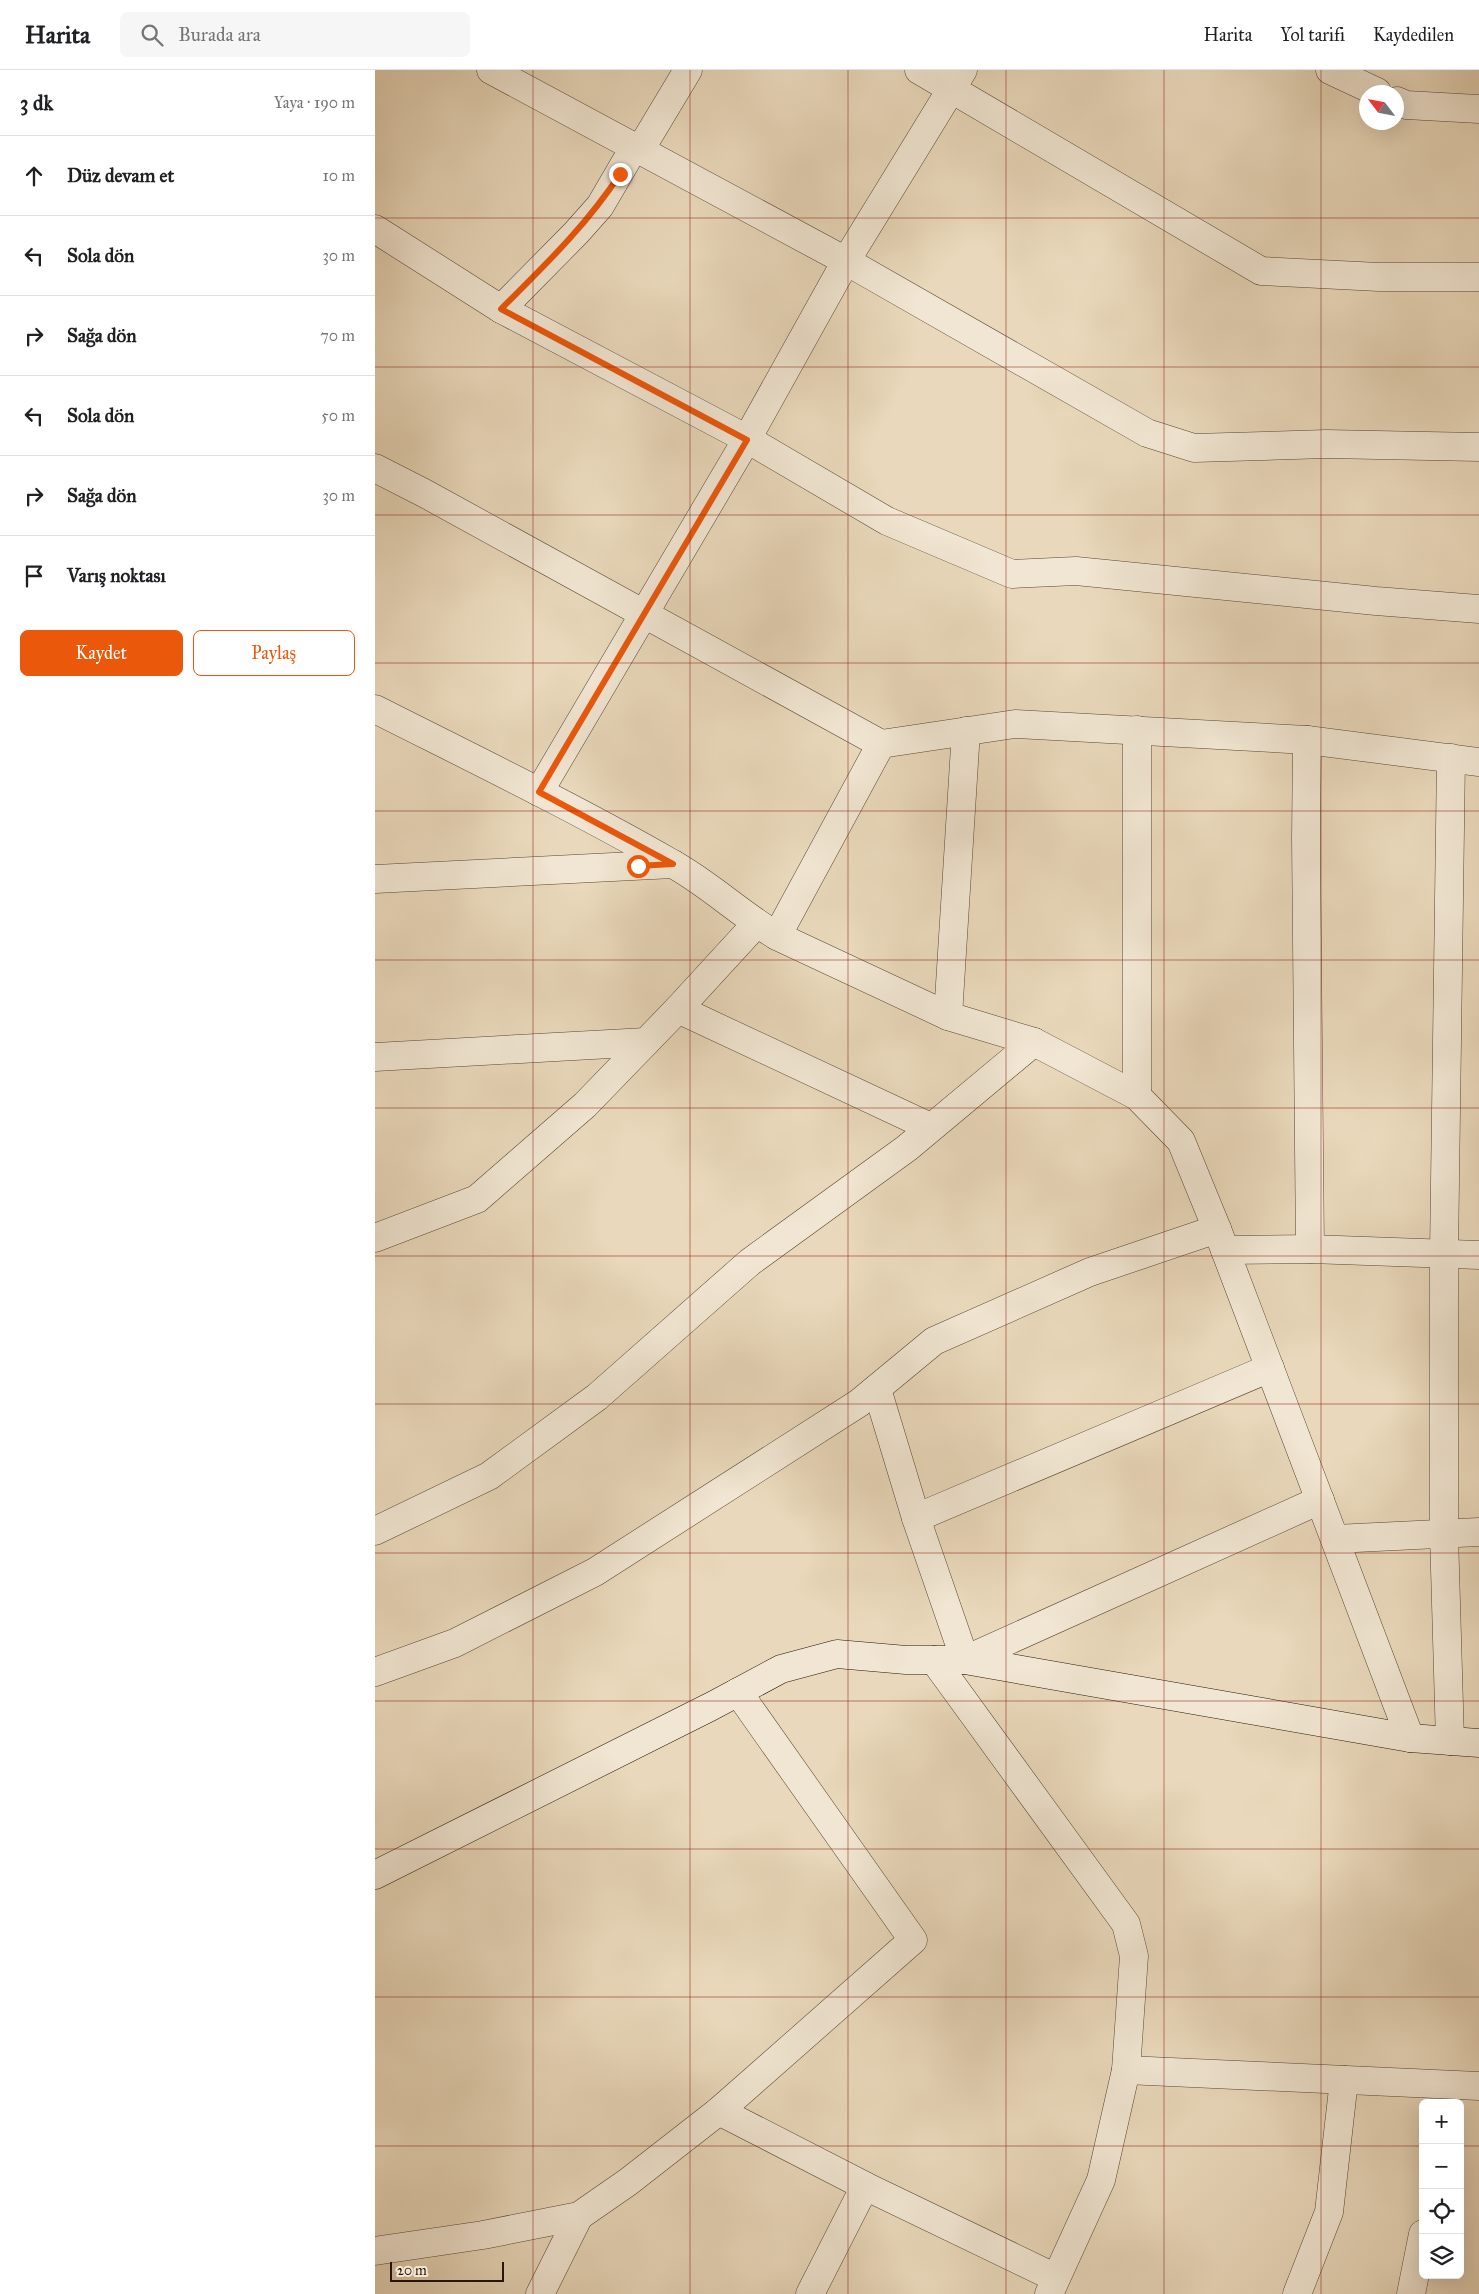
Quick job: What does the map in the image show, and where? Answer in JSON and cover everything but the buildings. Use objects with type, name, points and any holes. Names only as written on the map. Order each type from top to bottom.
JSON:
[{"type":"street","points":[[491,70],[846,261],[1147,433],[1194,448],[1326,444],[1479,447]]},
{"type":"street","points":[[501,309],[576,234],[599,206],[688,70]]},
{"type":"street","points":[[919,70],[957,80],[1261,271],[1379,277],[1479,277]]},
{"type":"street","points":[[1330,70],[1362,85]]},
{"type":"street","points":[[539,792],[747,440],[846,261],[957,80]]},
{"type":"street","points":[[1404,104],[1479,109]]},
{"type":"street","points":[[375,229],[501,309],[747,440],[887,522],[1012,574],[1076,571],[1376,601],[1479,609]]},
{"type":"street","points":[[375,468],[424,493],[881,744],[1015,724],[1307,740],[1479,762]]},
{"type":"street","points":[[375,709],[539,792],[673,864],[767,930],[948,1016],[1034,1042],[1137,1096],[1181,1141],[1221,1239],[1410,1738]]},
{"type":"street","points":[[1137,730],[1137,1096]]},
{"type":"street","points":[[948,1016],[966,731]]},
{"type":"street","points":[[1307,740],[1306,839],[1310,1249]]},
{"type":"street","points":[[375,1238],[477,1199],[585,1105],[678,1009],[767,930],[881,744]]},
{"type":"street","points":[[1450,1741],[1444,1534],[1444,1253],[1451,758]]},
{"type":"street","points":[[375,879],[673,864]]},
{"type":"street","points":[[678,1009],[930,1128]]},
{"type":"street","points":[[375,1057],[646,1042]]},
{"type":"street","points":[[375,1531],[489,1476],[590,1403],[750,1262],[907,1148],[1034,1042]]},
{"type":"street","points":[[375,1672],[455,1643],[595,1572],[859,1403],[934,1341],[1090,1272],[1221,1239],[1310,1249],[1479,1255]]},
{"type":"street","points":[[916,1518],[1270,1368]]},
{"type":"street","points":[[877,1389],[916,1518],[965,1660]]},
{"type":"street","points":[[965,1660],[1320,1500]]},
{"type":"street","points":[[1335,1539],[1479,1532]]},
{"type":"street","points":[[375,1875],[781,1669],[837,1654],[965,1660],[1410,1738],[1479,1743]]},
{"type":"street","points":[[719,2111],[1053,2286],[1101,2180],[1126,2070],[1134,1956],[1126,1924],[934,1660]]},
{"type":"street","points":[[375,2251],[483,2235],[579,2216],[628,2182],[719,2111],[913,1940],[738,1692]]},
{"type":"street","points":[[1126,2070],[1344,2080],[1440,2094],[1479,2086]]},
{"type":"street","points":[[1297,2294],[1329,2212],[1344,2080]]},
{"type":"street","points":[[810,2294],[865,2186]]},
{"type":"street","points":[[540,2294],[579,2216]]},
{"type":"street","points":[[1411,2294],[1419,2254]]},
{"type":"route","points":[[620,174],[599,206],[576,234],[501,309],[747,440],[539,792],[673,864],[638,866]]}]
